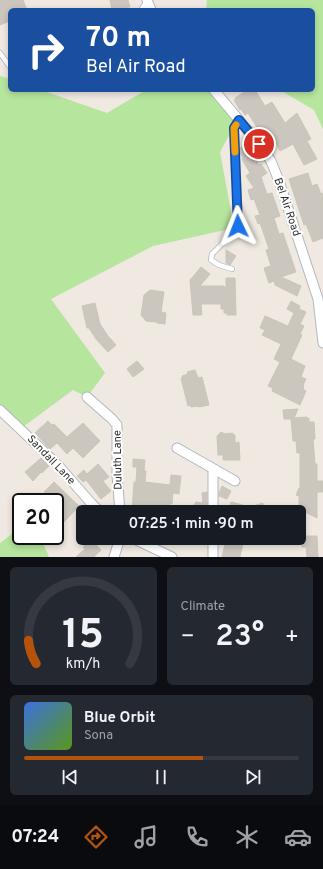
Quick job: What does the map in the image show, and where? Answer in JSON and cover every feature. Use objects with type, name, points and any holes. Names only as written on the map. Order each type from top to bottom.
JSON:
[{"type":"street","name":"Bel Air Road","points":[[216,92],[259,144],[271,161],[318,300],[323,342]]},
{"type":"street","name":"Duluth Lane","points":[[87,397],[118,425],[117,475],[119,505]]},
{"type":"street","name":"Sandall Lane","points":[[0,410],[57,464],[93,505]]},
{"type":"street","points":[[177,448],[235,481]]},
{"type":"street","points":[[213,469],[213,505]]},
{"type":"street","points":[[114,557],[118,545]]},
{"type":"street","points":[[147,545],[172,557]]},
{"type":"street","points":[[213,545],[213,557]]},
{"type":"lane","points":[[0,53],[8,64]]},
{"type":"lane","points":[[232,269],[219,265],[212,260],[212,254],[235,233],[238,226],[234,128],[239,120]]},
{"type":"green space","points":[[207,0],[323,0],[323,129],[314,110],[283,92],[315,92],[315,8],[206,8]]},
{"type":"green space","points":[[0,76],[8,78],[8,92],[47,92],[107,113],[143,92],[219,92],[238,119],[220,152],[234,228],[153,246],[51,299],[105,373],[87,397],[73,390],[20,429],[0,410]]},
{"type":"green space","points":[[12,534],[12,545],[44,545],[49,557],[0,557],[0,543]]},
{"type":"building","points":[[0,0],[23,0],[26,8],[8,8],[8,22],[0,25]]},
{"type":"building","points":[[110,0],[128,0],[130,7],[128,8],[112,8]]},
{"type":"building","points":[[244,92],[256,92],[265,106],[272,102],[285,123],[297,113],[311,139],[307,141],[317,159],[304,165],[293,144],[280,151],[270,130],[262,135],[248,113],[245,115],[241,109],[240,110],[234,100],[236,99],[235,98]]},
{"type":"building","points":[[246,144],[259,165],[261,164],[267,173],[261,177],[267,194],[272,193],[280,216],[274,218],[279,234],[283,233],[296,272],[281,277],[301,286],[297,296],[275,285],[274,281],[269,283],[264,268],[271,266],[266,250],[269,249],[260,223],[258,224],[255,216],[260,215],[254,199],[251,200],[248,190],[254,188],[246,176],[250,173],[239,151],[239,149]]},
{"type":"building","points":[[308,173],[312,186],[317,184],[321,194],[323,193],[323,238],[313,242],[306,224],[304,225],[289,179]]},
{"type":"building","points":[[226,250],[236,256],[230,265],[226,263]]},
{"type":"building","points":[[201,267],[210,274],[200,286],[224,286],[226,288],[226,278],[235,278],[236,315],[227,315],[227,313],[224,313],[224,309],[221,309],[221,304],[201,304],[202,315],[193,315],[190,280]]},
{"type":"building","points":[[150,290],[164,292],[161,312],[166,313],[165,324],[146,321],[141,315],[144,295]]},
{"type":"building","points":[[291,301],[300,306],[299,309],[306,312],[300,324],[304,326],[300,334],[302,335],[291,359],[305,366],[301,377],[306,379],[303,389],[306,391],[300,405],[272,391],[273,388],[268,386],[280,362],[274,359],[281,344],[262,335],[265,330],[260,328],[265,316],[288,326],[294,313],[287,309]]},
{"type":"building","points":[[95,303],[100,324],[116,345],[108,352],[96,339],[89,328],[87,328],[82,306]]},
{"type":"building","points":[[137,361],[144,369],[133,377],[127,369]]},
{"type":"building","points":[[195,370],[198,378],[202,377],[209,405],[199,407],[191,407],[191,405],[188,406],[181,378],[183,378],[182,376],[188,374],[187,372]]},
{"type":"building","points":[[298,409],[294,418],[307,417],[307,419],[309,418],[309,422],[314,422],[315,439],[313,439],[315,464],[317,464],[317,481],[323,481],[323,492],[317,492],[317,518],[306,512],[306,505],[299,505],[299,496],[296,495],[300,488],[300,453],[297,453],[296,441],[293,441],[291,419],[284,419],[283,410]]},
{"type":"building","points":[[48,421],[52,425],[54,424],[67,437],[83,423],[100,441],[83,458],[73,448],[67,454],[57,443],[50,449],[35,433]]},
{"type":"building","points":[[221,432],[225,434],[233,433],[233,435],[235,435],[235,443],[239,442],[240,460],[223,460],[223,455],[218,455],[217,436]]},
{"type":"building","points":[[41,458],[49,466],[33,481],[25,472]]},
{"type":"building","points":[[133,459],[145,460],[145,482],[170,485],[171,475],[181,476],[179,494],[173,493],[172,504],[132,505],[134,482],[136,482],[137,467],[133,467]]},
{"type":"building","points":[[98,464],[109,477],[103,481],[111,491],[101,499],[86,480],[83,482],[77,476],[84,470],[87,474]]},
{"type":"building","points":[[54,482],[78,505],[76,505],[76,509],[64,522],[64,493],[44,492]]},
{"type":"building","points":[[222,486],[231,491],[227,499],[219,496]]},
{"type":"building","points":[[207,492],[207,505],[194,505],[196,502],[203,503],[202,493]]},
{"type":"building","points":[[231,502],[242,505],[230,505]]},
{"type":"building","points":[[306,536],[317,536],[318,557],[307,557],[306,547],[302,547],[302,545],[306,545]]},
{"type":"building","points":[[85,545],[96,545],[101,550],[94,557],[76,557],[85,549],[83,547]]},
{"type":"building","points":[[225,545],[243,545],[240,557],[222,557]]},
{"type":"slow traffic","points":[[235,152],[234,128],[236,125]]},
{"type":"route","points":[[238,226],[234,128],[239,120],[259,144]]}]
